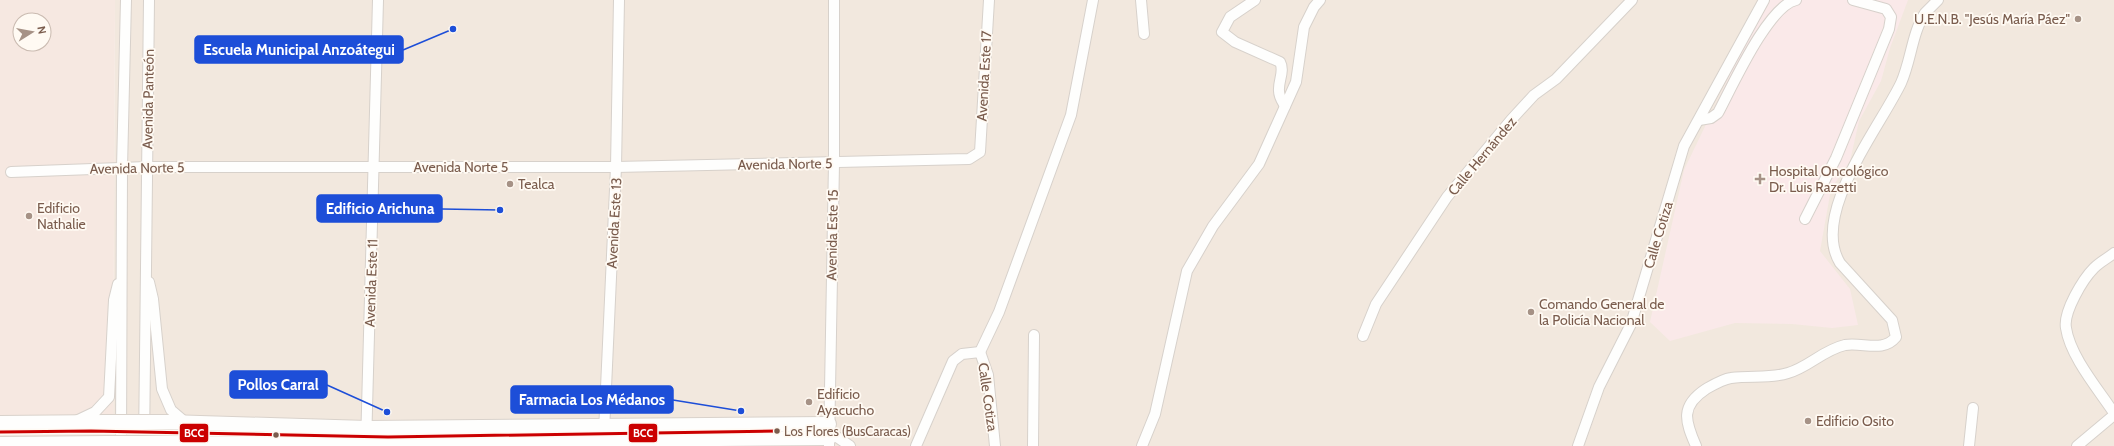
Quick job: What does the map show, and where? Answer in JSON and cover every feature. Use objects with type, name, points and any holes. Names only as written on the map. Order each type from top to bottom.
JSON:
[{"type":"main road","points":[[0,423],[185,422],[367,428],[604,425],[829,435]]},
{"type":"main road","points":[[0,444],[366,446],[604,443],[829,435]]},
{"type":"street","name":"Avenida Panteón","points":[[105,445],[122,270],[122,168],[126,0]]},
{"type":"street","name":"Avenida Panteón","points":[[144,446],[149,0]]},
{"type":"street","name":"Avenida Este 11","points":[[366,446],[378,0]]},
{"type":"street","name":"Avenida Este 13","points":[[604,443],[616,167],[619,0]]},
{"type":"street","name":"Avenida Este 15","points":[[829,435],[834,163],[834,0]]},
{"type":"street","name":"Avenida Este 17","points":[[980,152],[989,0]]},
{"type":"street","points":[[980,352],[999,312],[1071,115],[1093,0]]},
{"type":"street","points":[[1141,0],[1144,34]]},
{"type":"street","points":[[1255,0],[1230,17],[1222,32],[1235,42],[1280,62],[1282,69],[1279,89],[1280,96],[1285,106]]},
{"type":"street","points":[[1142,446],[1155,414],[1187,271],[1213,226],[1259,164],[1296,82],[1304,27],[1314,7],[1320,0]]},
{"type":"street","name":"Calle Hernández","points":[[1362,336],[1376,304],[1447,197],[1511,120],[1534,95],[1556,79],[1632,0]]},
{"type":"street","name":"Calle Cotiza","points":[[1578,446],[1599,387],[1631,324],[1684,146],[1749,30],[1764,0]]},
{"type":"street","points":[[1699,120],[1711,118],[1718,113],[1765,27],[1778,11],[1796,0]]},
{"type":"street","points":[[1805,219],[1836,158],[1889,29],[1891,17],[1886,9],[1853,0]]},
{"type":"street","points":[[1696,446],[1686,420],[1687,409],[1692,400],[1712,385],[1729,378],[1777,376],[1794,371],[1825,351],[1846,345],[1882,346],[1892,342],[1896,337],[1892,320],[1840,263],[1834,254],[1832,232],[1851,170],[1901,82],[1916,34],[1925,14],[1938,0]]},
{"type":"street","name":"Avenida Norte 5","points":[[11,172],[147,167],[616,167],[834,163],[969,160],[980,152]]},
{"type":"street","points":[[2077,446],[2114,414],[2076,355],[2065,326],[2069,310],[2078,289],[2094,267],[2114,253]]},
{"type":"street","name":"Avenida Panteón","points":[[74,422],[95,412],[109,397],[114,300],[122,270]]},
{"type":"street","name":"Avenida Panteón","points":[[146,271],[153,298],[162,390],[171,410],[185,422]]},
{"type":"street","points":[[1033,446],[1034,334]]},
{"type":"street","name":"Calle Cotiza","points":[[916,446],[953,361],[962,354],[980,352],[988,375],[995,446]]},
{"type":"street","points":[[1969,446],[1974,408]]},
{"type":"street","points":[[829,435],[850,446]]},
{"type":"shaded area","points":[[0,0],[115,0],[113,446],[0,446]]},
{"type":"shaded area","points":[[115,0],[2114,0],[2114,446],[113,446]]},
{"type":"shaded area","name":"Hospital Oncológico Dr. Luis Razetti","points":[[1766,0],[1908,0],[1890,48],[1881,81],[1859,121],[1850,161],[1831,189],[1820,251],[1850,289],[1858,325],[1832,328],[1792,324],[1735,323],[1670,341],[1650,322],[1684,170]]},
{"type":"transit line","name":"BCC","points":[[0,432],[91,431],[388,437],[777,431]]},
{"type":"place","name":"U.E.N.B. \"Jesús María Páez\"","points":[[2078,19]]},
{"type":"place","name":"Escuela Municipal Anzoátegui","points":[[453,29]]},
{"type":"place","name":"Hospital Oncológico Dr. Luis Razetti","points":[[1760,179]]},
{"type":"place","name":"Tealca","points":[[510,184]]},
{"type":"place","name":"Edificio Arichuna","points":[[500,210]]},
{"type":"place","name":"Edificio Nathalie","points":[[29,216]]},
{"type":"place","name":"Comando General de la Policía Nacional","points":[[1531,312]]},
{"type":"place","name":"Edificio Ayacucho","points":[[809,402]]},
{"type":"place","name":"Farmacia Los Médanos","points":[[741,411]]},
{"type":"place","name":"Pollos Carral","points":[[387,412]]},
{"type":"place","name":"Edificio Osito","points":[[1808,421]]},
{"type":"place","name":"Los Flores (BusCaracas)","points":[[777,431]]}]
